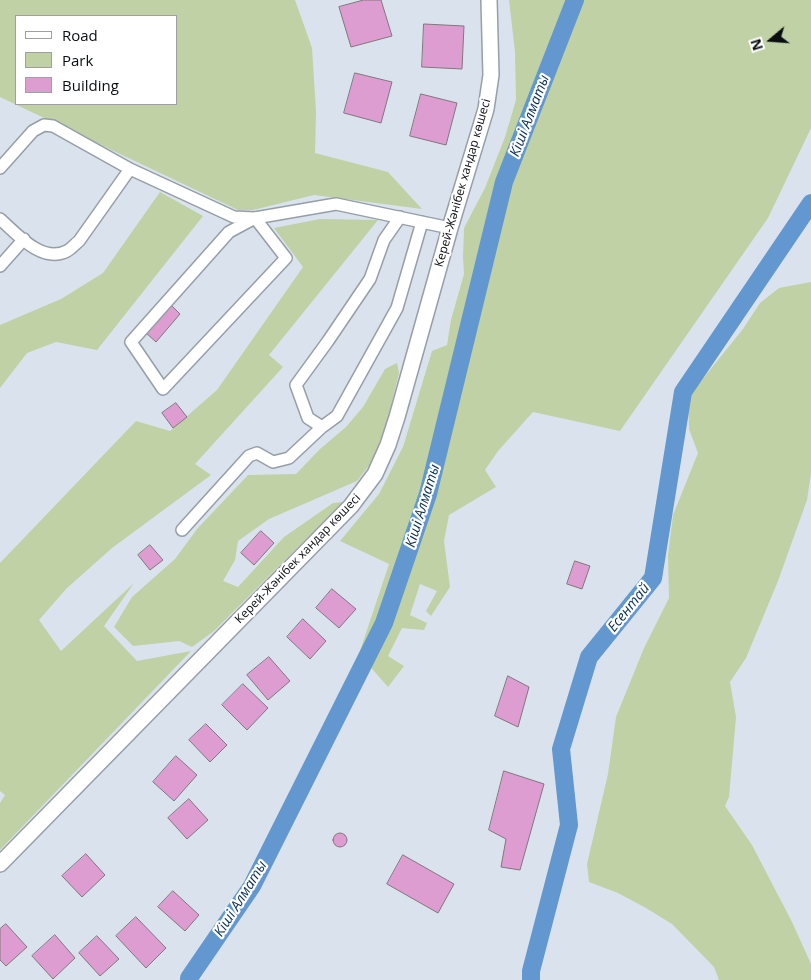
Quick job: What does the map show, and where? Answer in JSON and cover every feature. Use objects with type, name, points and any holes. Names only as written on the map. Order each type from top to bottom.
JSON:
[{"type":"main road","name":"Керей-Жәнібек хандар көшесі","points":[[0,864],[352,506],[375,474],[388,445],[397,417],[450,228],[486,109],[491,75],[489,0]]},
{"type":"street","points":[[0,168],[33,131],[44,125],[53,126],[130,169],[234,217],[255,218],[336,204],[450,228]]},
{"type":"street","points":[[0,219],[39,252],[57,255],[68,251],[79,241],[130,169]]},
{"type":"street","points":[[322,427],[308,418],[296,385],[370,278],[384,240],[400,217]]},
{"type":"street","points":[[255,218],[286,258],[162,389],[131,342],[229,232],[255,218]]},
{"type":"street","points":[[182,530],[249,456],[257,453],[274,462],[289,458],[322,427],[337,416],[397,308],[422,222]]},
{"type":"street","points":[[0,266],[24,239]]},
{"type":"green space","points":[[0,0],[295,0],[312,48],[316,112],[315,153],[388,172],[422,209],[314,195],[253,210],[238,210],[17,105],[178,105],[178,15],[15,15],[15,104],[0,97]]},
{"type":"green space","points":[[509,0],[811,0],[811,128],[768,218],[620,431],[533,412],[498,451],[485,470],[496,487],[449,515],[444,541],[450,587],[431,616],[426,611],[437,591],[420,584],[410,615],[427,623],[424,630],[402,628],[388,656],[404,666],[388,687],[359,654],[389,564],[340,541],[379,494],[403,447],[432,351],[447,345],[451,320],[464,274],[464,228],[485,188],[505,137],[516,100],[515,52]]},
{"type":"green space","points":[[160,192],[203,216],[97,350],[56,342],[27,353],[0,388],[0,325],[61,299],[103,273]]},
{"type":"green space","points":[[320,219],[378,220],[269,355],[283,367],[195,464],[211,475],[112,548],[66,589],[39,620],[61,651],[134,583],[104,626],[137,661],[191,651],[0,850],[0,803],[5,795],[0,791],[0,563],[136,421],[170,431],[217,390],[303,267],[274,228]]},
{"type":"green space","points":[[811,282],[811,473],[807,500],[778,581],[746,658],[730,682],[736,717],[729,797],[725,806],[752,845],[792,922],[811,964],[811,980],[719,980],[714,967],[672,924],[618,893],[589,882],[587,864],[608,774],[616,717],[644,648],[669,598],[668,555],[673,515],[698,453],[689,429],[688,397],[743,329],[760,303],[779,288]]},
{"type":"green space","points":[[397,363],[399,373],[385,430],[371,463],[357,481],[269,519],[238,541],[235,560],[223,581],[238,587],[284,537],[333,503],[343,502],[214,631],[192,647],[179,641],[133,646],[114,627],[132,597],[175,559],[197,529],[248,475],[296,474],[320,449],[346,427],[363,407],[385,369]]},
{"type":"building","points":[[364,0],[381,0],[392,36],[351,47],[339,7]]},
{"type":"building","points":[[424,24],[464,26],[462,69],[422,67]]},
{"type":"building","points":[[355,73],[392,82],[381,123],[344,113]]},
{"type":"building","points":[[421,94],[457,103],[446,145],[410,136]]},
{"type":"building","points":[[170,304],[180,314],[156,342],[145,332]]},
{"type":"building","points":[[176,403],[187,417],[173,428],[162,413]]},
{"type":"building","points":[[261,531],[274,543],[254,565],[241,553]]},
{"type":"building","points":[[150,545],[163,560],[150,570],[138,555]]},
{"type":"building","points":[[575,561],[590,566],[582,589],[567,584]]},
{"type":"building","points":[[332,589],[356,609],[339,628],[316,608]]},
{"type":"building","points":[[303,619],[326,641],[310,659],[287,637]]},
{"type":"building","points":[[269,657],[290,681],[268,700],[247,675]]},
{"type":"building","points":[[508,676],[529,687],[518,727],[495,716]]},
{"type":"building","points":[[243,684],[268,708],[247,730],[222,705]]},
{"type":"building","points":[[206,724],[227,745],[210,762],[189,740]]},
{"type":"building","points":[[176,756],[197,775],[174,801],[153,782]]},
{"type":"building","points":[[504,771],[544,784],[520,870],[501,867],[506,839],[489,830]]},
{"type":"building","points":[[189,799],[208,820],[187,839],[168,818]]},
{"type":"building","points":[[337,833],[343,833],[347,840],[343,847],[337,847],[333,843],[333,837]]},
{"type":"building","points":[[86,854],[105,875],[82,897],[62,876]]},
{"type":"building","points":[[403,855],[454,884],[438,913],[387,884]]},
{"type":"building","points":[[173,891],[199,915],[185,931],[158,907]]},
{"type":"building","points":[[136,917],[166,948],[146,968],[116,936]]},
{"type":"building","points":[[6,924],[27,947],[6,966],[0,960],[0,929]]},
{"type":"building","points":[[55,935],[75,958],[53,979],[32,956]]},
{"type":"building","points":[[97,936],[119,959],[100,976],[79,953]]},
{"type":"waterway","name":"Кіші Алматы","points":[[189,978],[252,886],[384,623],[428,494],[504,182],[575,0]]},
{"type":"waterway","name":"Есентай","points":[[531,980],[531,971],[569,825],[561,749],[589,657],[653,578],[683,392],[811,203]]}]
